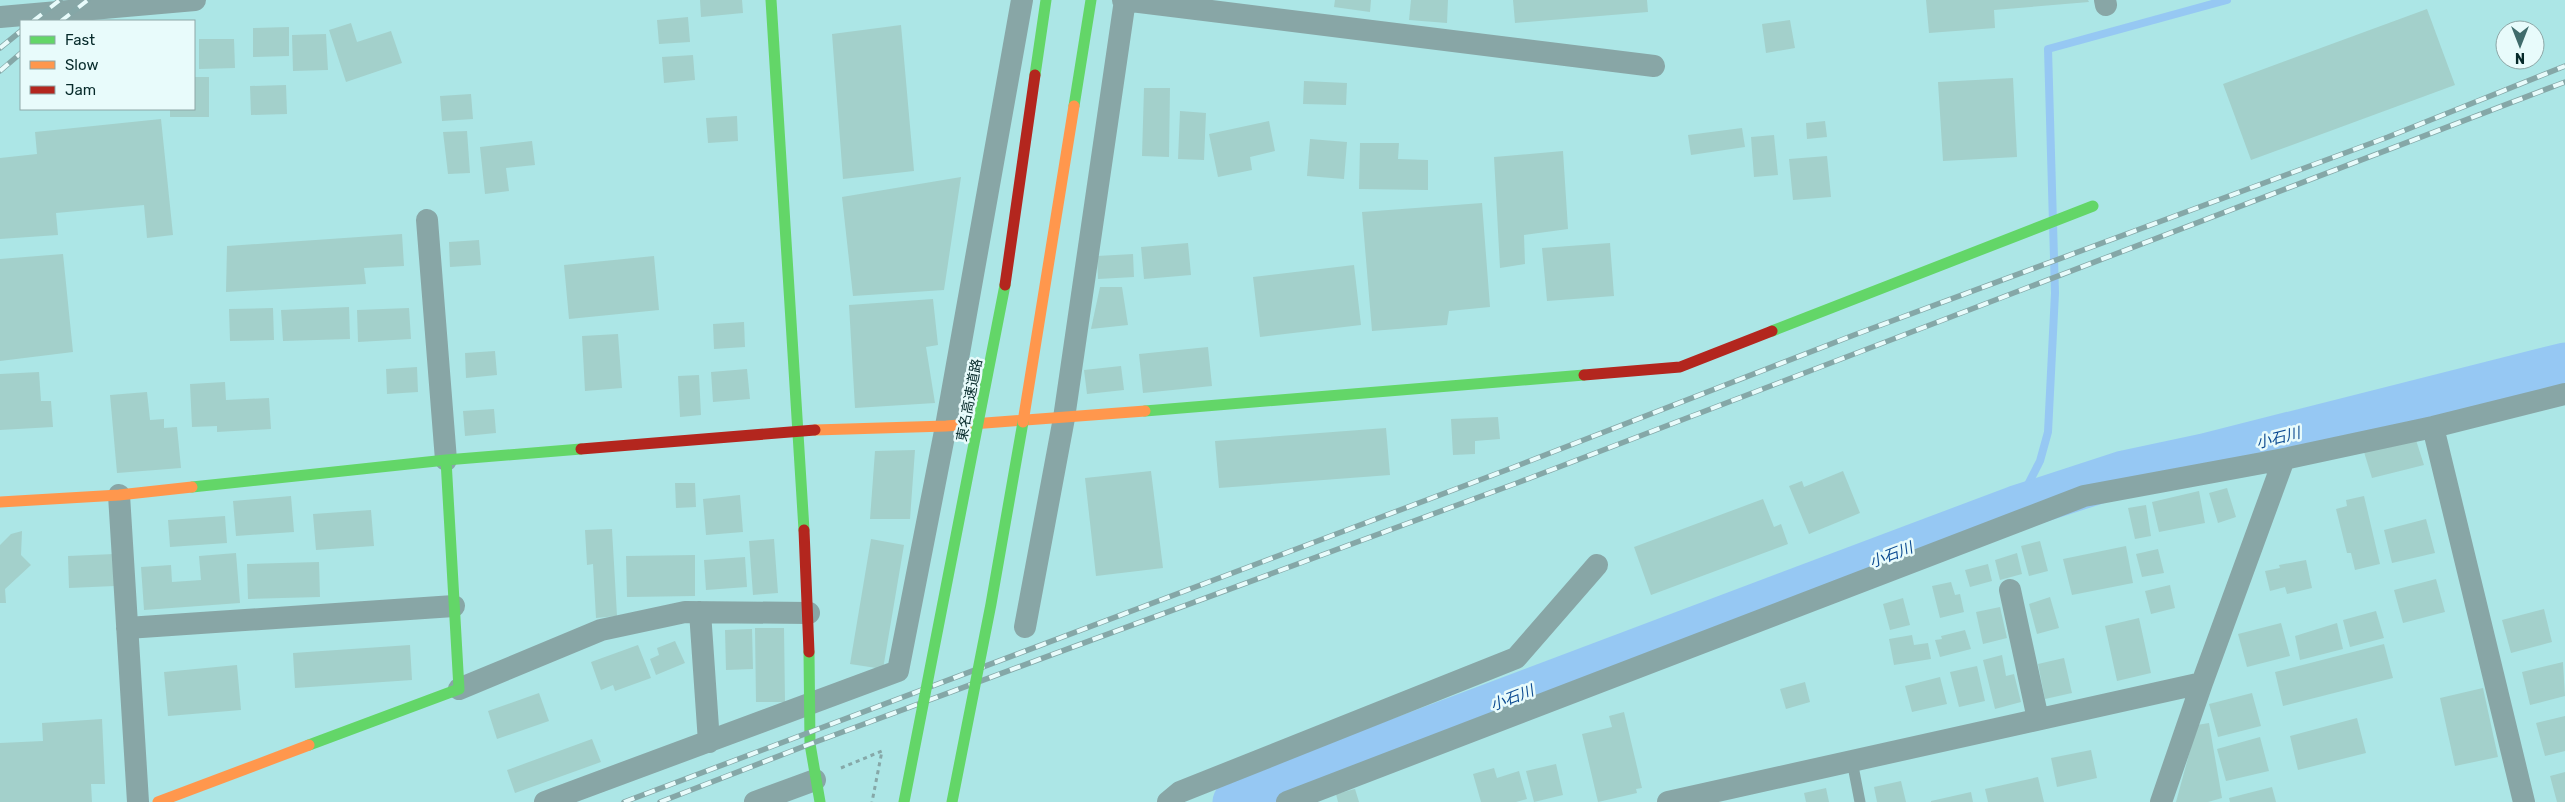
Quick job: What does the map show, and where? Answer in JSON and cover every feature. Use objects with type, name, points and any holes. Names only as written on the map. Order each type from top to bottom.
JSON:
[{"type":"main road","points":[[771,0],[799,430],[809,614],[810,704],[814,780],[820,802]]},
{"type":"main road","name":"東名高速道路","points":[[904,802],[1002,307],[1046,0]]},
{"type":"main road","points":[[952,802],[991,604],[1039,328],[1091,0]]},
{"type":"main road","points":[[0,502],[119,495],[446,460],[799,430],[946,426],[1064,418],[1680,367],[2093,206]]},
{"type":"main road","points":[[158,802],[459,689],[446,460]]},
{"type":"street","points":[[0,17],[195,0]]},
{"type":"street","points":[[545,802],[898,671],[946,426],[1022,0]]},
{"type":"street","points":[[1025,628],[1064,418],[1124,0],[1654,66]]},
{"type":"street","points":[[427,220],[446,460]]},
{"type":"street","points":[[1287,802],[2084,496],[2284,459],[2433,427],[2565,394]]},
{"type":"street","points":[[2433,427],[2524,802]]},
{"type":"street","points":[[2161,802],[2202,683],[2284,459]]},
{"type":"street","points":[[119,495],[138,802]]},
{"type":"street","points":[[1168,802],[1180,792],[1516,658],[1597,565]]},
{"type":"street","points":[[2010,590],[2038,719]]},
{"type":"street","points":[[128,628],[454,606]]},
{"type":"street","points":[[459,689],[601,630],[685,612],[809,614]]},
{"type":"street","points":[[700,612],[709,742]]},
{"type":"street","points":[[1668,802],[2202,683]]},
{"type":"street","points":[[755,802],[814,780]]},
{"type":"lane","points":[[1852,761],[1860,802]]},
{"type":"path","points":[[814,780],[882,751],[872,802]]},
{"type":"building","points":[[700,0],[742,0],[743,13],[701,17]]},
{"type":"building","points":[[1335,0],[1371,0],[1370,12],[1334,7]]},
{"type":"building","points":[[1411,0],[1448,0],[1447,23],[1409,20]]},
{"type":"building","points":[[1513,0],[1647,0],[1648,12],[1515,23]]},
{"type":"building","points":[[1926,0],[2088,0],[2089,2],[1994,10],[1995,28],[1929,33]]},
{"type":"building","points":[[2427,9],[2455,85],[2251,160],[2223,84]]},
{"type":"building","points":[[688,17],[690,42],[659,44],[657,20]]},
{"type":"building","points":[[1790,20],[1795,48],[1766,53],[1762,24]]},
{"type":"building","points":[[351,23],[357,42],[391,31],[402,63],[346,82],[329,30]]},
{"type":"building","points":[[901,25],[914,171],[843,179],[832,34]]},
{"type":"building","points":[[289,27],[289,56],[253,57],[253,28]]},
{"type":"building","points":[[326,34],[328,70],[293,71],[292,35]]},
{"type":"building","points":[[199,39],[234,39],[235,68],[199,69]]},
{"type":"building","points":[[693,55],[695,80],[664,83],[662,57]]},
{"type":"building","points":[[195,77],[209,77],[209,117],[170,117],[170,110],[195,110]]},
{"type":"building","points":[[2013,78],[2017,157],[1943,161],[1938,82]]},
{"type":"building","points":[[1304,81],[1347,83],[1346,105],[1303,104]]},
{"type":"building","points":[[286,85],[287,114],[251,115],[250,86]]},
{"type":"building","points":[[1144,88],[1170,88],[1169,157],[1142,156]]},
{"type":"building","points":[[471,94],[473,119],[442,121],[440,96]]},
{"type":"building","points":[[1180,111],[1206,113],[1204,160],[1178,159]]},
{"type":"building","points":[[737,116],[738,141],[708,143],[706,118]]},
{"type":"building","points":[[161,119],[173,235],[147,238],[144,205],[56,213],[58,235],[0,239],[0,158],[37,154],[35,132]]},
{"type":"building","points":[[1269,121],[1275,151],[1250,157],[1252,170],[1218,177],[1209,134]]},
{"type":"building","points":[[1825,121],[1827,137],[1807,139],[1806,123]]},
{"type":"building","points":[[1742,128],[1745,147],[1691,155],[1688,135]]},
{"type":"building","points":[[467,131],[470,173],[448,174],[443,132]]},
{"type":"building","points":[[1774,135],[1778,175],[1754,177],[1751,137]]},
{"type":"building","points":[[1310,139],[1347,142],[1344,179],[1307,176]]},
{"type":"building","points":[[532,141],[535,165],[506,168],[509,191],[485,194],[480,147]]},
{"type":"building","points":[[1360,143],[1399,143],[1398,159],[1428,160],[1428,190],[1359,189]]},
{"type":"building","points":[[1563,151],[1568,229],[1524,235],[1525,264],[1500,268],[1494,157]]},
{"type":"building","points":[[1827,156],[1831,197],[1793,200],[1789,159]]},
{"type":"building","points":[[961,177],[944,290],[853,296],[842,197]]},
{"type":"building","points":[[1482,203],[1490,307],[1449,311],[1447,325],[1372,331],[1362,212]]},
{"type":"building","points":[[402,234],[404,266],[364,268],[366,284],[226,292],[227,246]]},
{"type":"building","points":[[479,240],[481,265],[450,267],[449,242]]},
{"type":"building","points":[[1188,243],[1191,275],[1144,279],[1141,247]]},
{"type":"building","points":[[1610,243],[1614,296],[1547,301],[1542,248]]},
{"type":"building","points":[[63,254],[73,352],[0,361],[0,259]]},
{"type":"building","points":[[1133,254],[1134,277],[1098,279],[1097,256]]},
{"type":"building","points":[[654,256],[659,310],[569,319],[564,265]]},
{"type":"building","points":[[1354,265],[1361,325],[1260,337],[1253,277]]},
{"type":"building","points":[[1100,287],[1122,287],[1128,325],[1091,329]]},
{"type":"building","points":[[933,299],[938,345],[926,347],[935,403],[855,408],[849,305]]},
{"type":"building","points":[[349,307],[350,339],[283,341],[281,310]]},
{"type":"building","points":[[273,308],[274,340],[230,341],[229,309]]},
{"type":"building","points":[[409,308],[411,339],[358,342],[357,310]]},
{"type":"building","points":[[744,322],[745,347],[714,349],[713,324]]},
{"type":"building","points":[[618,334],[622,388],[585,391],[582,336]]},
{"type":"building","points":[[1208,347],[1212,386],[1143,393],[1139,354]]},
{"type":"building","points":[[495,351],[497,375],[466,378],[465,353]]},
{"type":"building","points":[[1121,366],[1124,390],[1087,394],[1084,370]]},
{"type":"building","points":[[417,367],[418,392],[387,394],[386,369]]},
{"type":"building","points":[[747,369],[750,399],[713,402],[711,372]]},
{"type":"building","points":[[39,372],[41,401],[51,401],[53,427],[0,430],[0,374]]},
{"type":"building","points":[[699,375],[701,415],[680,417],[678,376]]},
{"type":"building","points":[[225,382],[226,400],[269,398],[271,429],[217,432],[217,426],[192,427],[190,384]]},
{"type":"building","points":[[147,392],[150,420],[164,419],[164,428],[177,427],[181,468],[117,473],[110,395]]},
{"type":"building","points":[[494,409],[496,433],[465,436],[463,411]]},
{"type":"building","points":[[1498,417],[1500,439],[1475,441],[1475,454],[1453,455],[1451,419]]},
{"type":"building","points":[[1386,428],[1390,475],[1219,488],[1215,441]]},
{"type":"building","points":[[2416,440],[2424,465],[2372,478],[2364,452]]},
{"type":"building","points":[[915,450],[910,519],[870,519],[875,451]]},
{"type":"building","points":[[1151,471],[1163,568],[1096,576],[1085,478]]},
{"type":"building","points":[[1843,471],[1860,513],[1809,534],[1789,486],[1802,481],[1804,487]]},
{"type":"building","points":[[675,483],[695,483],[696,507],[676,508]]},
{"type":"building","points":[[2227,488],[2236,517],[2218,523],[2209,493]]},
{"type":"building","points":[[2199,491],[2205,523],[2159,532],[2152,502]]},
{"type":"building","points":[[740,495],[743,532],[706,535],[703,499]]},
{"type":"building","points":[[291,496],[294,532],[236,536],[233,501]]},
{"type":"building","points":[[2364,496],[2380,564],[2355,570],[2351,553],[2347,553],[2336,509],[2347,506],[2346,500]]},
{"type":"building","points":[[1763,499],[1774,527],[1781,524],[1788,544],[1651,595],[1634,547]]},
{"type":"building","points":[[2146,505],[2151,536],[2135,539],[2128,508]]},
{"type":"building","points":[[371,510],[374,546],[316,550],[313,514]]},
{"type":"building","points":[[225,516],[227,543],[170,547],[168,520]]},
{"type":"building","points":[[2426,519],[2435,553],[2392,563],[2384,530]]},
{"type":"building","points":[[612,529],[617,616],[596,618],[593,564],[587,565],[585,530]]},
{"type":"building","points":[[22,531],[21,555],[31,565],[5,589],[6,603],[0,603],[0,545],[11,534]]},
{"type":"building","points":[[774,539],[778,593],[753,595],[749,541]]},
{"type":"building","points":[[871,539],[904,545],[883,669],[850,664]]},
{"type":"building","points":[[2040,541],[2048,571],[2029,576],[2021,546]]},
{"type":"building","points":[[2126,546],[2133,583],[2072,595],[2063,559]]},
{"type":"building","points":[[2158,549],[2164,573],[2142,577],[2136,554]]},
{"type":"building","points":[[236,553],[240,603],[144,610],[141,567],[171,565],[172,582],[201,580],[199,556]]},
{"type":"building","points":[[2017,553],[2022,574],[2000,580],[1995,560]]},
{"type":"building","points":[[114,554],[115,586],[69,588],[68,556]]},
{"type":"building","points":[[695,555],[695,596],[627,597],[626,556]]},
{"type":"building","points":[[745,557],[747,587],[706,590],[704,560]]},
{"type":"building","points":[[2306,560],[2312,588],[2287,594],[2285,587],[2270,591],[2265,571],[2280,568],[2279,565]]},
{"type":"building","points":[[319,562],[320,597],[248,599],[247,564]]},
{"type":"building","points":[[1988,564],[1992,581],[1970,587],[1965,570]]},
{"type":"building","points":[[2436,579],[2445,612],[2403,623],[2394,590]]},
{"type":"building","points":[[1951,582],[1955,595],[1960,594],[1964,612],[1940,618],[1932,586]]},
{"type":"building","points":[[2170,585],[2175,608],[2151,614],[2145,591]]},
{"type":"building","points":[[2050,597],[2059,628],[2037,634],[2029,604]]},
{"type":"building","points":[[1903,598],[1910,625],[1890,630],[1883,604]]},
{"type":"building","points":[[2000,607],[2007,638],[1983,644],[1976,612]]},
{"type":"building","points":[[2544,609],[2552,642],[2511,653],[2502,620]]},
{"type":"building","points":[[2376,611],[2384,638],[2350,647],[2343,620]]},
{"type":"building","points":[[2139,618],[2151,673],[2117,681],[2105,626]]},
{"type":"building","points":[[2281,623],[2290,656],[2247,667],[2238,634]]},
{"type":"building","points":[[2337,623],[2343,649],[2300,660],[2295,636]]},
{"type":"building","points":[[755,628],[784,628],[785,702],[756,702]]},
{"type":"building","points":[[752,629],[753,669],[726,670],[725,630]]},
{"type":"building","points":[[1965,630],[1971,649],[1940,657],[1935,640],[1942,639],[1941,636]]},
{"type":"building","points":[[1912,635],[1914,645],[1928,643],[1931,659],[1894,665],[1889,639]]},
{"type":"building","points":[[675,641],[685,663],[656,675],[650,659],[659,655],[657,648]]},
{"type":"building","points":[[2384,644],[2393,678],[2283,706],[2275,672]]},
{"type":"building","points":[[410,645],[412,680],[295,688],[293,653]]},
{"type":"building","points":[[638,645],[651,678],[615,691],[613,685],[601,690],[591,662]]},
{"type":"building","points":[[2002,655],[2006,676],[2014,674],[2021,702],[1995,709],[1983,660]]},
{"type":"building","points":[[2064,658],[2072,693],[2045,699],[2038,664]]},
{"type":"building","points":[[2563,662],[2565,696],[2530,705],[2522,672]]},
{"type":"building","points":[[237,665],[241,710],[168,716],[164,672]]},
{"type":"building","points":[[1977,666],[1985,701],[1959,707],[1950,672]]},
{"type":"building","points":[[1940,677],[1947,704],[1912,712],[1905,686]]},
{"type":"building","points":[[1805,682],[1810,702],[1786,709],[1780,689]]},
{"type":"building","points":[[2483,688],[2498,757],[2455,766],[2440,698]]},
{"type":"building","points":[[539,693],[549,721],[497,739],[488,711]]},
{"type":"building","points":[[2252,693],[2261,726],[2218,737],[2209,704]]},
{"type":"building","points":[[1624,712],[1642,788],[1636,789],[1637,793],[1598,802],[1582,734],[1612,727],[1609,716]]},
{"type":"building","points":[[2565,716],[2565,751],[2545,756],[2536,723]]},
{"type":"building","points":[[2357,718],[2366,753],[2298,770],[2290,736]]},
{"type":"building","points":[[102,719],[105,784],[91,784],[92,802],[0,802],[0,743],[43,741],[42,723]]},
{"type":"building","points":[[2209,723],[2222,798],[2208,802],[2176,802],[2197,725]]},
{"type":"building","points":[[2260,737],[2269,771],[2226,781],[2217,749]]},
{"type":"building","points":[[592,739],[601,762],[515,793],[507,770]]},
{"type":"building","points":[[2091,750],[2097,778],[2057,787],[2051,758]]},
{"type":"building","points":[[1556,764],[1563,795],[1534,802],[1526,771]]},
{"type":"building","points":[[1494,768],[1497,778],[1519,771],[1527,799],[1516,802],[1481,802],[1473,774]]},
{"type":"building","points":[[2565,772],[2565,802],[2557,802],[2550,776]]},
{"type":"building","points":[[2038,777],[2044,802],[1988,802],[1985,789]]},
{"type":"building","points":[[1901,781],[1906,802],[1877,802],[1874,787]]},
{"type":"building","points":[[2272,787],[2276,802],[2230,802],[2229,798]]},
{"type":"building","points":[[1826,788],[1829,802],[1806,802],[1804,793]]},
{"type":"building","points":[[1355,789],[1359,802],[1338,802],[1336,794]]},
{"type":"building","points":[[1971,792],[1973,802],[1931,802],[1931,801]]},
{"type":"waterway","points":[[2016,508],[2040,461],[2048,432],[2055,293],[2048,49],[2227,0]]},
{"type":"waterway","name":"小石川","points":[[1235,802],[2016,508],[2124,473],[2204,456],[2565,365]]},
{"type":"railway","points":[[34,20],[60,0]]},
{"type":"railway","points":[[62,20],[88,0]]},
{"type":"railway","points":[[0,48],[20,32]]},
{"type":"railway","points":[[0,71],[20,54]]},
{"type":"railway","points":[[624,802],[1509,469],[1854,335],[2388,137],[2565,66]]},
{"type":"railway","points":[[660,802],[810,744],[1517,483],[2565,82]]},
{"type":"traffic: fast","points":[[771,0],[804,530]]},
{"type":"traffic: fast","points":[[1035,75],[1046,0]]},
{"type":"traffic: fast","points":[[1074,106],[1091,0]]},
{"type":"traffic: fast","points":[[1772,331],[2093,206]]},
{"type":"traffic: fast","points":[[904,802],[1005,285]]},
{"type":"traffic: fast","points":[[1145,411],[1584,375]]},
{"type":"traffic: fast","points":[[952,802],[991,604],[1023,422]]},
{"type":"traffic: fast","points":[[192,487],[446,460],[581,449]]},
{"type":"traffic: fast","points":[[309,745],[459,689],[446,460]]},
{"type":"traffic: fast","points":[[809,652],[810,744],[820,802]]},
{"type":"traffic: slow","points":[[1023,422],[1074,106]]},
{"type":"traffic: slow","points":[[815,430],[946,426],[1145,411]]},
{"type":"traffic: slow","points":[[0,502],[119,495],[192,487]]},
{"type":"traffic: slow","points":[[158,802],[309,745]]},
{"type":"traffic: jam","points":[[1005,285],[1035,75]]},
{"type":"traffic: jam","points":[[1584,375],[1680,367],[1772,331]]},
{"type":"traffic: jam","points":[[581,449],[815,430]]},
{"type":"traffic: jam","points":[[804,530],[809,652]]}]
